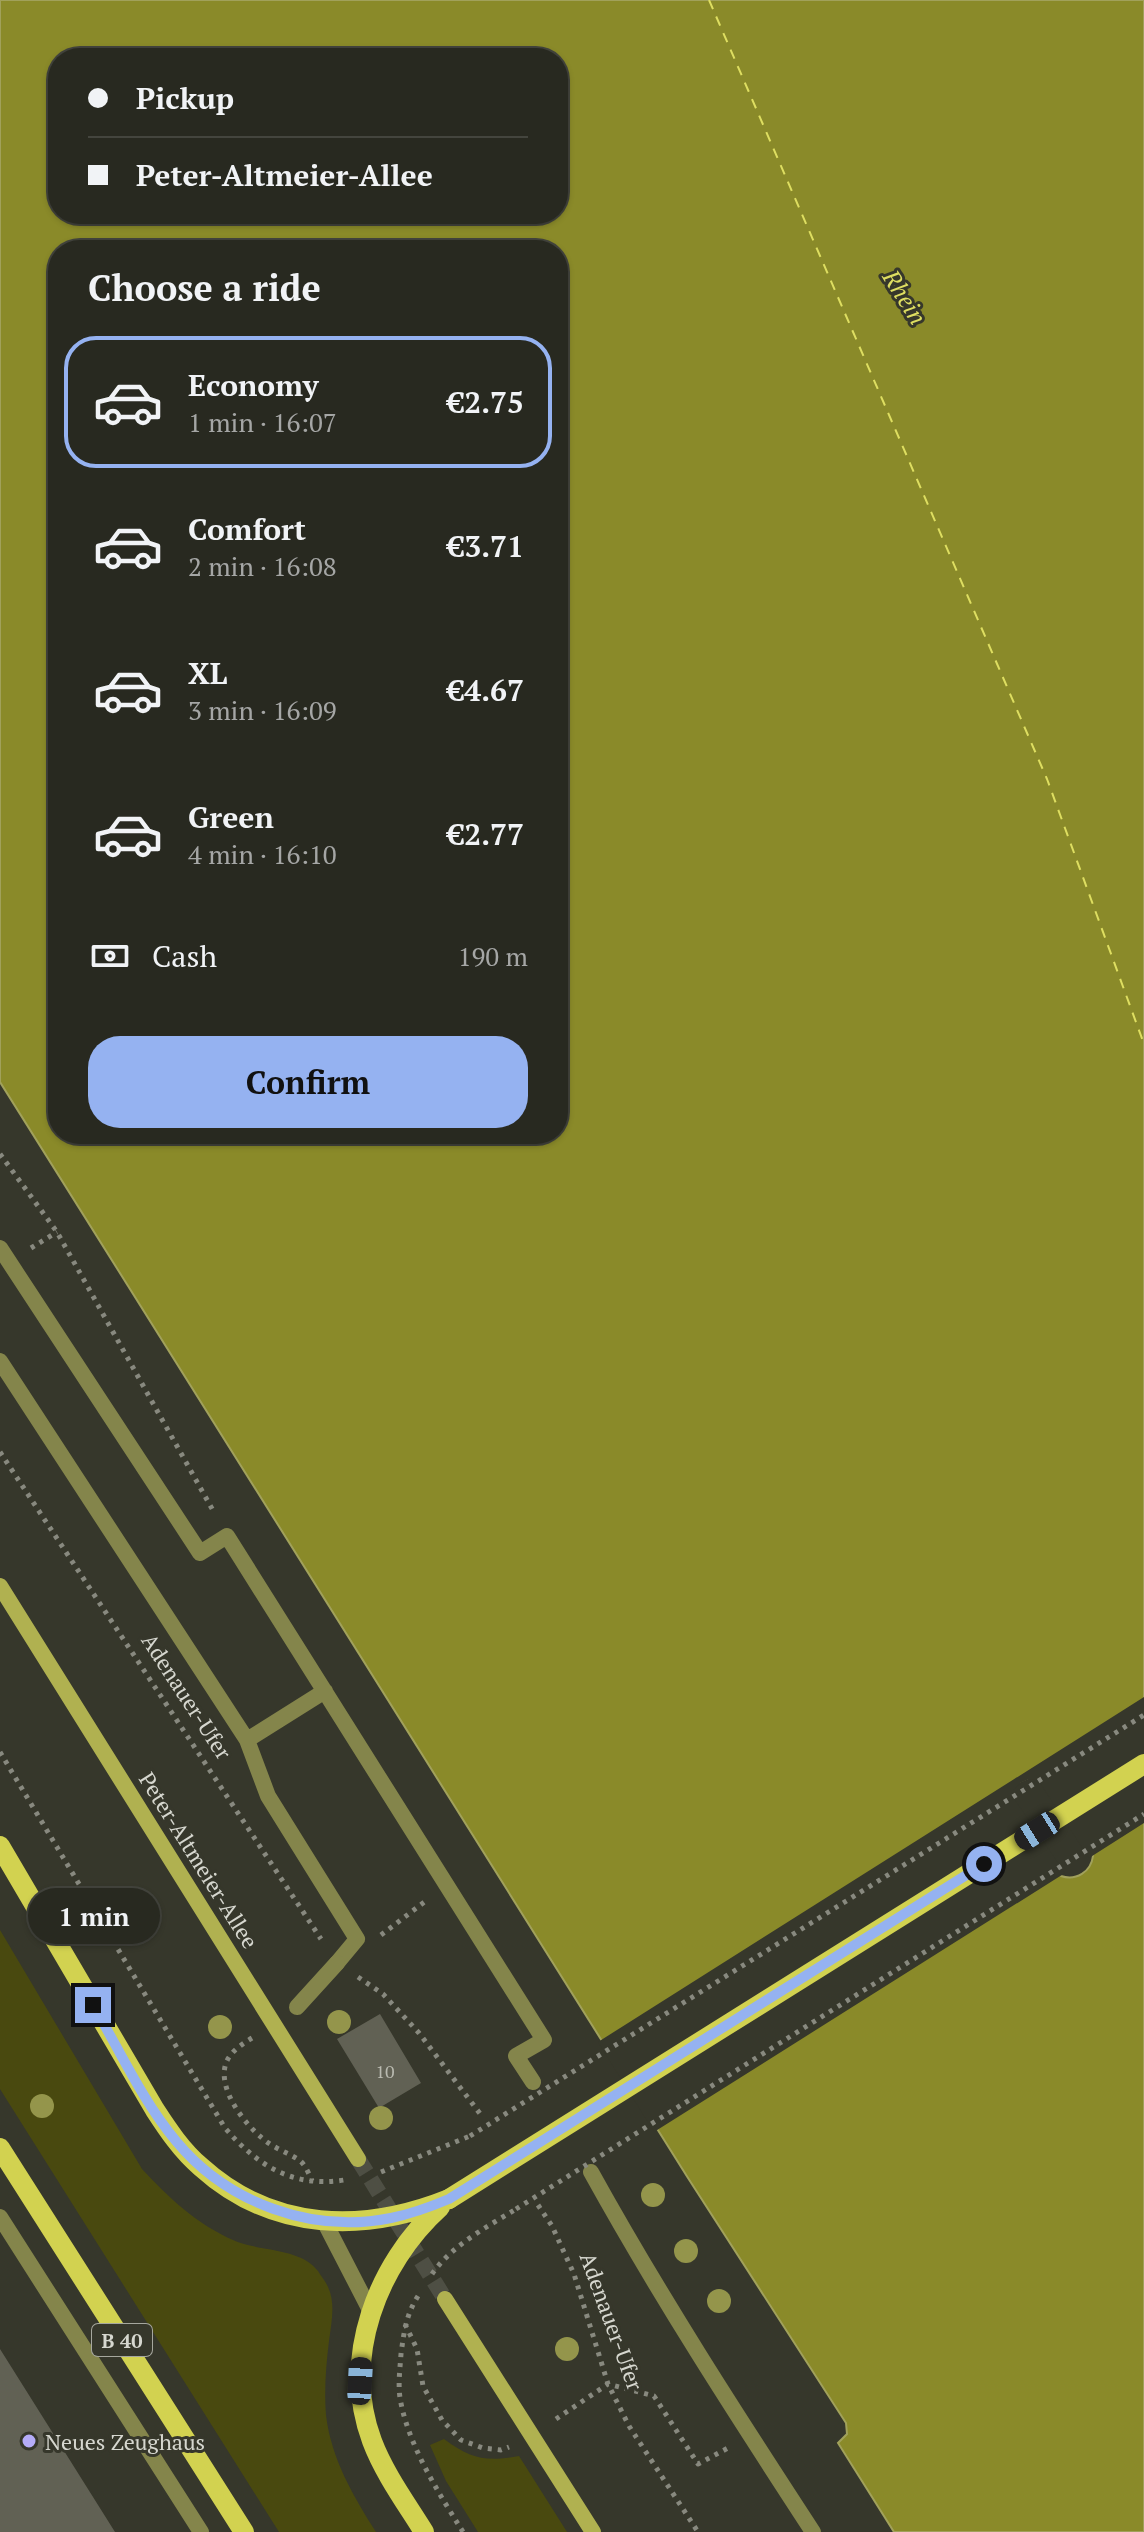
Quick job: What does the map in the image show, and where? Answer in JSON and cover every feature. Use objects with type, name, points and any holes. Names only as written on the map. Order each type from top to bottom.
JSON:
[{"type":"main road","name":"Peter-Altmeier-Allee","points":[[0,1586],[358,2159]]},
{"type":"main road","points":[[424,2532],[372,2442],[361,2405],[361,2358],[371,2312],[389,2270],[425,2220],[449,2199],[1144,1764]]},
{"type":"main road","points":[[0,1846],[147,2097],[175,2140],[201,2167],[228,2188],[258,2203],[324,2221],[389,2219],[449,2199]]},
{"type":"main road","name":"B 40","points":[[0,2148],[244,2532]]},
{"type":"main road","points":[[445,2299],[523,2439],[593,2532]]},
{"type":"street","points":[[0,1248],[200,1553],[227,1536],[544,2040],[516,2056],[533,2082]]},
{"type":"street","points":[[0,1361],[247,1740],[268,1796],[357,1939],[297,2007]]},
{"type":"street","points":[[247,1740],[325,1691]]},
{"type":"street","points":[[591,2172],[623,2230],[750,2437],[813,2532]]},
{"type":"street","points":[[0,2217],[201,2532]]},
{"type":"street","points":[[324,2221],[371,2312]]},
{"type":"path","points":[[0,1154],[57,1232],[227,1536]]},
{"type":"path","name":"Adenauer-Ufer","points":[[0,1452],[337,1963],[383,1994],[419,2033],[481,2115]]},
{"type":"path","points":[[371,2174],[470,2136],[1144,1715]]},
{"type":"path","points":[[0,1752],[225,2128],[261,2164],[289,2176],[312,2181],[357,2178]]},
{"type":"path","points":[[430,2278],[439,2265],[468,2239],[1144,1814]]},
{"type":"path","points":[[383,1932],[447,1886]]},
{"type":"path","points":[[259,2033],[237,2048],[226,2064],[230,2098],[242,2118],[263,2140],[301,2161],[312,2181]]},
{"type":"path","name":"Adenauer-Ufer","points":[[538,2205],[552,2226],[574,2274],[608,2384],[629,2426],[698,2532]]},
{"type":"path","points":[[424,2287],[405,2323],[400,2399],[417,2449],[463,2532]]},
{"type":"path","points":[[405,2323],[417,2349],[423,2386],[442,2420],[461,2440],[483,2448],[501,2450],[523,2439]]},
{"type":"path","points":[[556,2419],[608,2384],[654,2396],[698,2464],[750,2437]]},
{"type":"shaded area","points":[[0,1930],[142,2169],[174,2200],[208,2226],[243,2244],[301,2258],[310,2263],[325,2281],[332,2307],[325,2387],[329,2431],[344,2476],[376,2532],[279,2532],[0,2089]]},
{"type":"shaded area","points":[[444,2439],[462,2451],[479,2457],[497,2459],[519,2456],[567,2532],[478,2532],[446,2481],[430,2445]]},
{"type":"water","name":"Rhein","points":[[0,0],[1144,0],[1144,2532],[894,2532],[838,2443],[847,2434],[846,2423],[688,2178],[0,1082]],"holes":[[[1035,1775],[1040,1777],[1093,1856],[1086,1871],[1077,1876],[1061,1876],[1008,1794],[1012,1785]]]},
{"type":"pier","points":[[1144,1697],[1144,1823],[1089,1858],[1038,1780],[1029,1779],[1020,1783],[1013,1791],[1013,1797],[1065,1873],[654,2132],[598,2042]]},
{"type":"building","points":[[380,2014],[421,2083],[379,2108],[337,2039]]},
{"type":"building","name":"Neues Zeughaus","points":[[0,2349],[115,2532],[0,2532]]},
{"type":"ferry route","points":[[709,0],[1047,779],[1144,1044]]},
{"type":"tunnel","points":[[358,2159],[445,2299]]},
{"type":"place","name":"Neues Zeughaus","points":[[29,2441]]},
{"type":"route","points":[[93,2005],[175,2140],[201,2167],[228,2188],[290,2215],[335,2222],[389,2219],[449,2199],[984,1864]]}]
